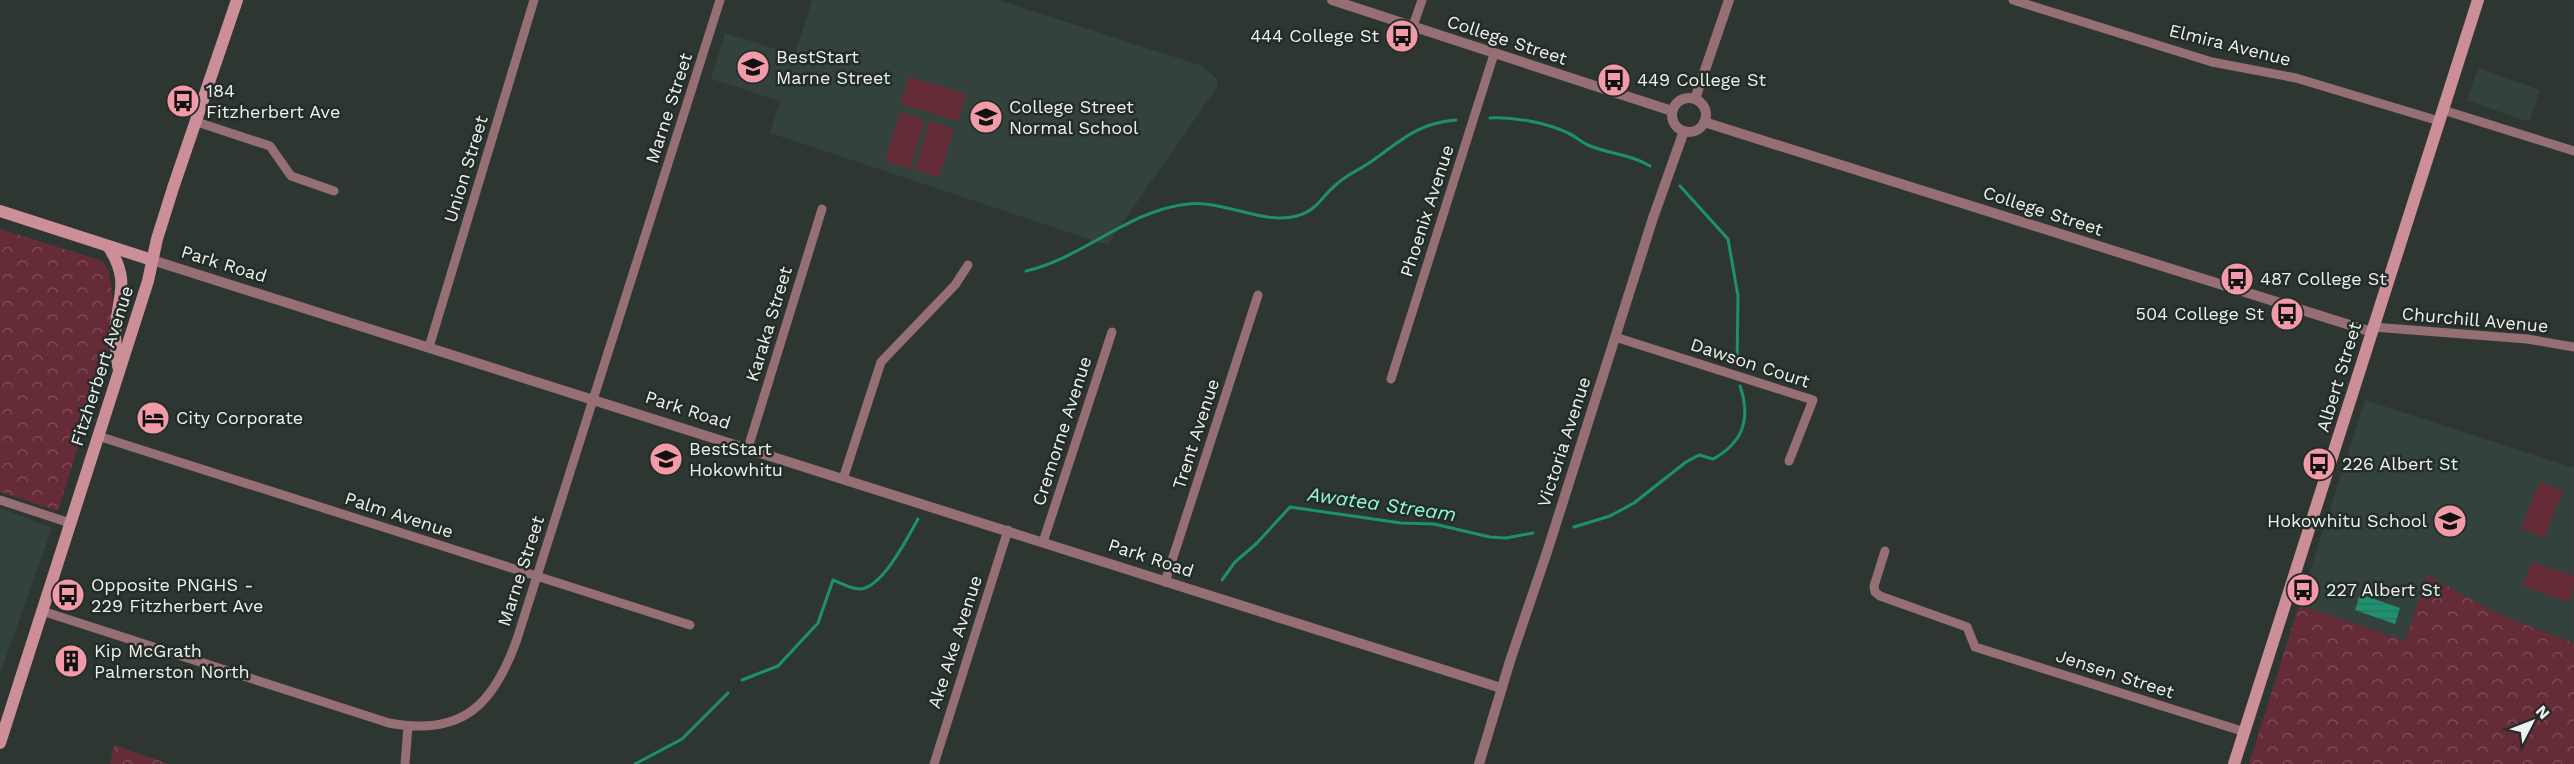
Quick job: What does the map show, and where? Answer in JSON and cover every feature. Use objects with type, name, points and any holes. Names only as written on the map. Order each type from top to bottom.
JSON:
[{"type":"main road","name":"Fitzherbert Avenue","points":[[0,743],[148,281],[173,188],[237,0]]},
{"type":"main road","name":"Albert Street","points":[[2235,764],[2478,0]]},
{"type":"main road","name":"Park Road","points":[[0,211],[152,260]]},
{"type":"main road","points":[[108,246],[118,262],[121,283],[115,334],[118,373]]},
{"type":"street","name":"Union Street","points":[[429,347],[534,0]]},
{"type":"street","name":"Marne Street","points":[[42,611],[389,723],[431,727],[452,721],[474,710],[492,693],[507,667],[720,0]]},
{"type":"street","name":"College Street","points":[[1332,0],[1672,111]]},
{"type":"street","points":[[1413,26],[1422,0]]},
{"type":"street","points":[[1695,99],[1729,0]]},
{"type":"street","name":"Elmira Avenue","points":[[2013,0],[2212,62],[2296,78],[2574,151]]},
{"type":"street","name":"Phoenix Avenue","points":[[1391,379],[1494,54]]},
{"type":"street","points":[[1685,98],[1695,99],[1704,107],[1706,113],[1704,122],[1696,131],[1684,131],[1675,125],[1672,111],[1679,100],[1685,98]]},
{"type":"street","points":[[197,122],[270,146],[291,176],[334,191]]},
{"type":"street","name":"College Street","points":[[1704,122],[2373,329]]},
{"type":"street","name":"Victoria Avenue","points":[[1479,764],[1615,337],[1684,131]]},
{"type":"street","name":"Karaka Street","points":[[747,448],[822,209]]},
{"type":"street","name":"Park Road","points":[[152,260],[1502,688]]},
{"type":"street","points":[[843,479],[881,362],[955,285],[968,265]]},
{"type":"street","name":"Trent Avenue","points":[[1165,582],[1258,295]]},
{"type":"street","name":"Churchill Avenue","points":[[2373,329],[2527,339],[2574,347]]},
{"type":"street","name":"Cremorne Avenue","points":[[1043,542],[1112,332]]},
{"type":"street","name":"Dawson Court","points":[[1615,337],[1813,400],[1789,461]]},
{"type":"street","name":"Palm Avenue","points":[[98,436],[690,625]]},
{"type":"street","points":[[0,500],[70,523]]},
{"type":"street","name":"Ake Ake Avenue","points":[[934,764],[1008,531]]},
{"type":"street","name":"Jensen Street","points":[[1885,550],[1874,586],[1875,592],[1967,627],[1976,647],[2245,732]]},
{"type":"street","points":[[405,764],[408,726]]},
{"type":"shaded area","name":"College Street Normal School","points":[[812,0],[998,0],[1202,66],[1216,78],[1218,86],[1107,245],[770,133],[780,101],[711,79],[725,33],[795,55]]},
{"type":"shaded area","points":[[2478,68],[2540,90],[2529,122],[2467,100]]},
{"type":"shaded area","name":"Hokowhitu School","points":[[2365,400],[2574,468],[2574,643],[2496,613],[2427,575],[2405,641],[2299,605]]},
{"type":"shaded area","points":[[0,508],[52,528],[0,674]]},
{"type":"shaded area","points":[[2360,594],[2400,608],[2395,624],[2355,610]]},
{"type":"green space","points":[[909,77],[966,94],[958,121],[901,104]]},
{"type":"green space","points":[[900,112],[925,120],[910,169],[885,161]]},
{"type":"green space","points":[[930,121],[954,129],[939,177],[915,170]]},
{"type":"green space","points":[[0,229],[103,261],[109,272],[114,306],[110,344],[58,511],[0,492]]},
{"type":"green space","points":[[2540,482],[2563,491],[2544,538],[2521,528]]},
{"type":"green space","points":[[2532,562],[2574,576],[2574,587],[2569,602],[2523,586]]},
{"type":"green space","points":[[2427,575],[2496,613],[2574,643],[2574,764],[2249,764],[2299,605],[2405,641]]},
{"type":"green space","points":[[114,745],[169,764],[110,764]]},
{"type":"waterway","name":"Awatea Stream","points":[[1490,118],[1509,118],[1540,123],[1571,134],[1588,145],[1635,159],[1650,166]]},
{"type":"waterway","name":"Awatea Stream","points":[[1026,271],[1047,265],[1126,224],[1166,208],[1201,204],[1267,217],[1301,215],[1313,208],[1342,180],[1411,134],[1431,125],[1456,120]]},
{"type":"waterway","name":"Awatea Stream","points":[[1680,186],[1728,239],[1738,296],[1737,366]]},
{"type":"waterway","points":[[1574,527],[1610,516],[1634,503],[1686,462],[1699,455],[1713,459],[1724,452],[1732,445],[1742,428],[1745,409],[1740,386]]},
{"type":"waterway","name":"Awatea Stream","points":[[1222,580],[1235,562],[1257,543],[1290,507],[1401,523],[1434,524],[1490,537],[1506,538],[1533,533]]},
{"type":"waterway","name":"Awatea Stream","points":[[742,680],[778,666],[818,623],[833,580],[859,589],[868,587],[877,581],[901,549],[918,519]]},
{"type":"waterway","name":"Awatea Stream","points":[[635,764],[682,739],[728,693]]},
{"type":"place","name":"444 College St","points":[[1402,36]]},
{"type":"place","name":"BestStart Marne Street","points":[[753,67]]},
{"type":"place","name":"449 College St","points":[[1614,80]]},
{"type":"place","name":"184 Fitzherbert Ave","points":[[183,101]]},
{"type":"place","name":"College Street Normal School","points":[[986,117]]},
{"type":"place","name":"487 College St","points":[[2237,279]]},
{"type":"place","name":"504 College St","points":[[2287,314]]},
{"type":"place","name":"City Corporate","points":[[153,418]]},
{"type":"place","name":"BestStart Hokowhitu","points":[[666,459]]},
{"type":"place","name":"226 Albert St","points":[[2319,464]]},
{"type":"place","name":"Hokowhitu School","points":[[2450,521]]},
{"type":"place","name":"227 Albert St","points":[[2303,590]]},
{"type":"place","name":"Opposite PNGHS - 229 Fitzherbert Ave","points":[[68,595]]},
{"type":"place","name":"Kip McGrath Palmerston North","points":[[71,661]]}]
